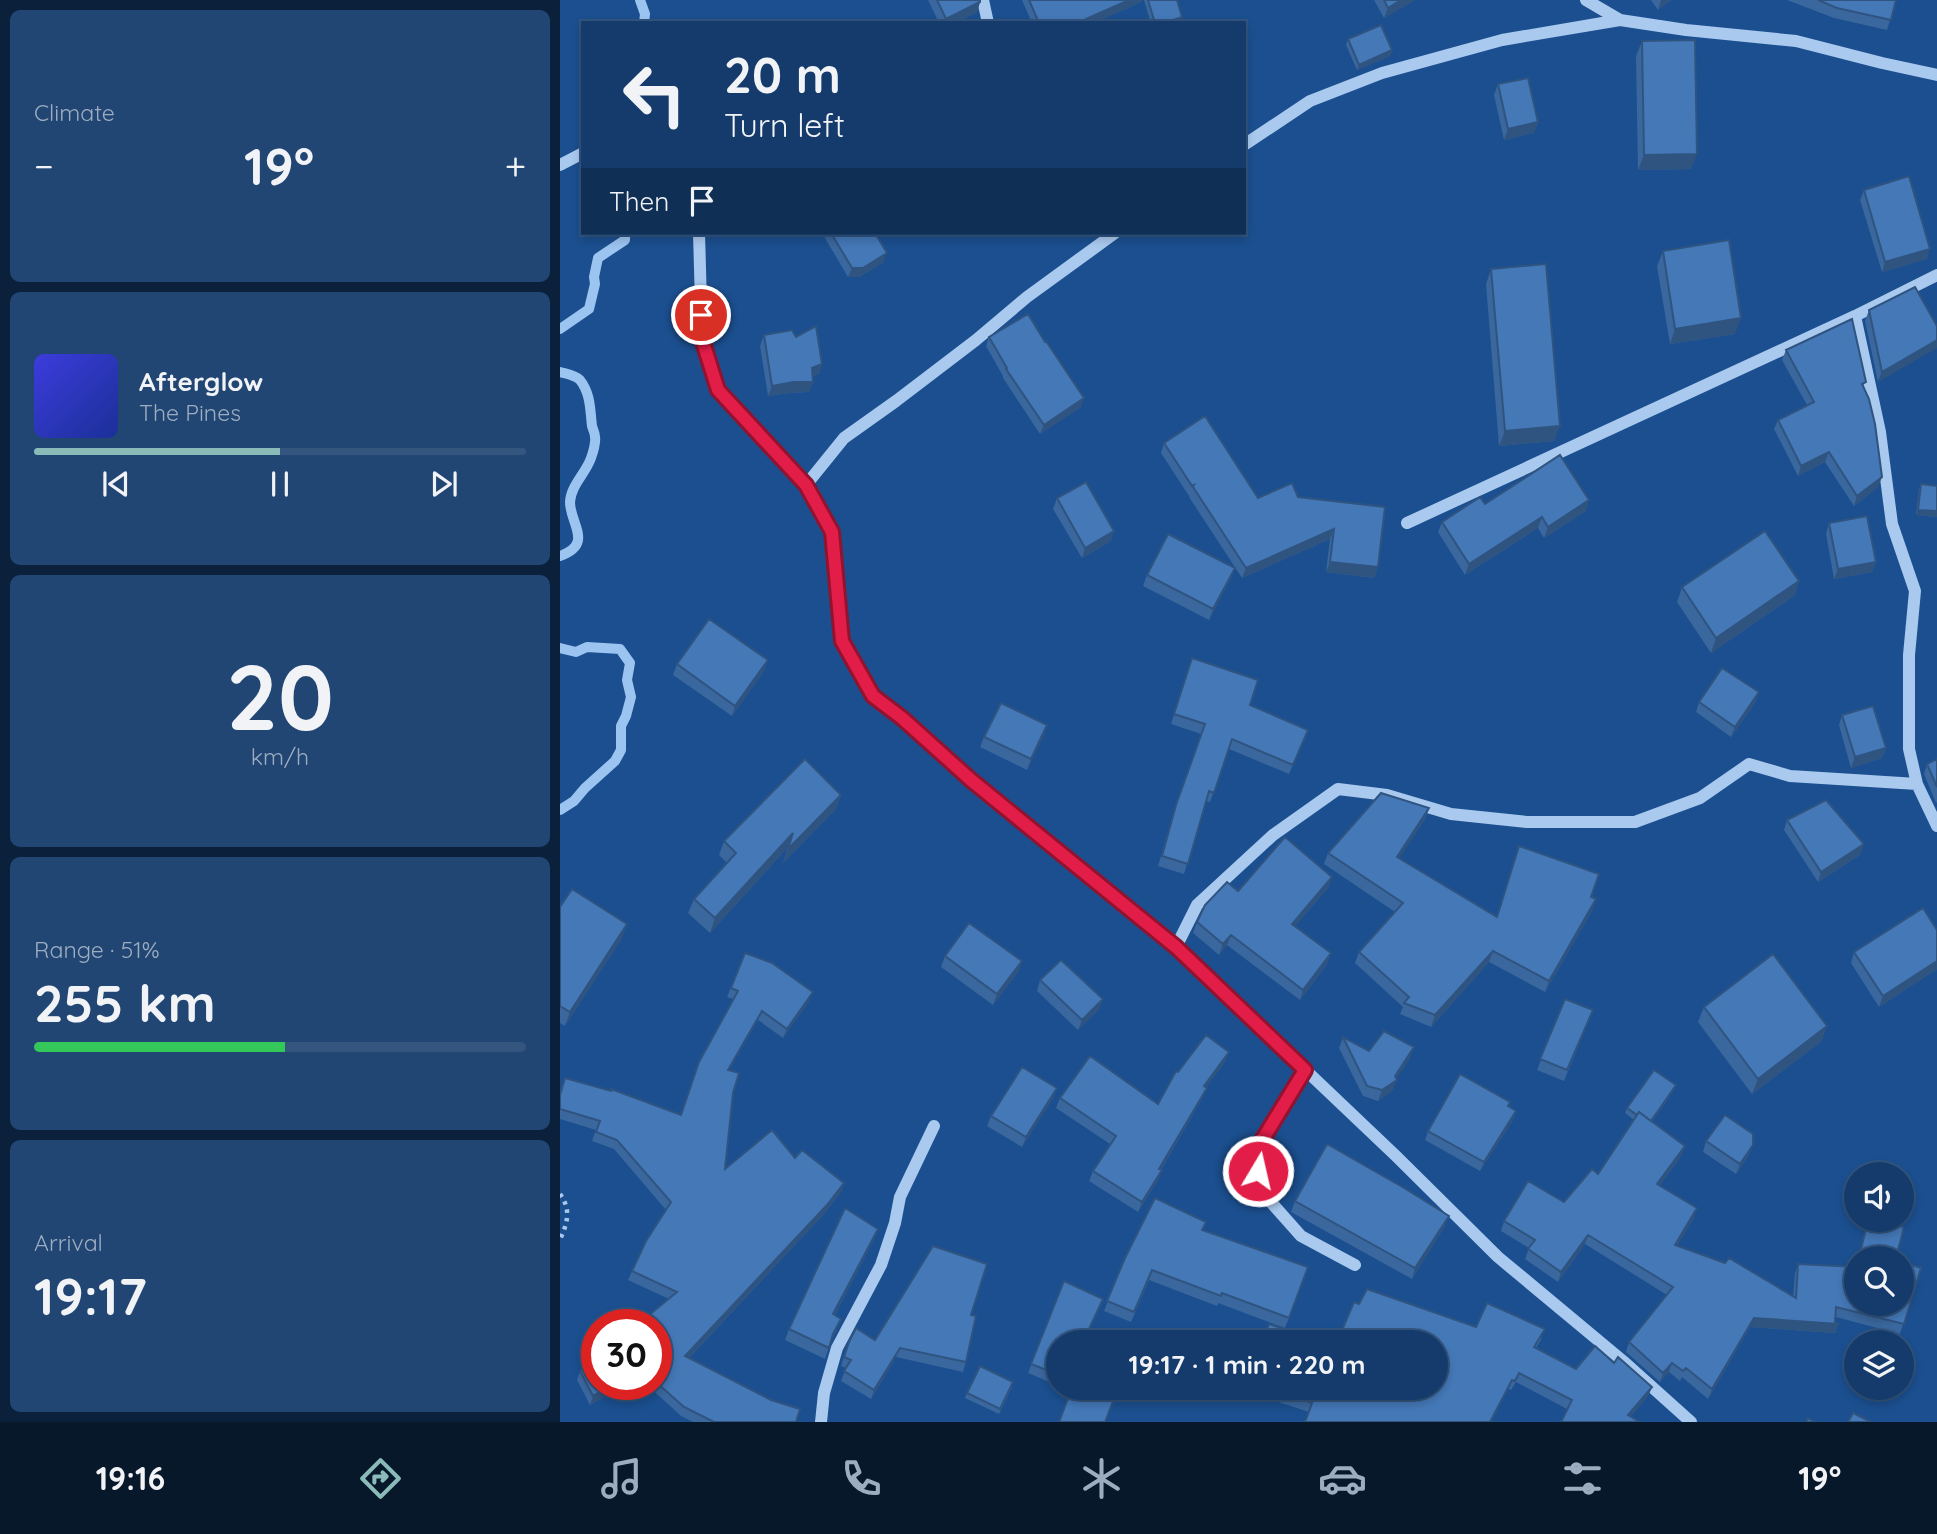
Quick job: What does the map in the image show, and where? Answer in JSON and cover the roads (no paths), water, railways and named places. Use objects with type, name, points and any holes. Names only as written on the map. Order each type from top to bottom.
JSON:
[{"type":"street","points":[[983,0],[988,21]]},
{"type":"street","points":[[1586,0],[1619,20]]},
{"type":"street","points":[[1246,144],[1310,101],[1382,72],[1502,40],[1619,20],[1796,41],[1937,75]]},
{"type":"street","points":[[560,165],[581,154]]},
{"type":"street","points":[[699,235],[702,339],[718,390],[806,485],[832,532],[842,641],[873,696],[902,718],[971,780],[1176,947],[1498,1257],[1623,1360],[1691,1422]]},
{"type":"street","points":[[806,485],[844,438],[1112,235]]},
{"type":"street","points":[[1408,523],[1855,316],[1937,275]]},
{"type":"street","points":[[1855,316],[1880,432],[1892,524],[1915,591],[1909,655],[1909,749],[1917,784],[1937,826]]},
{"type":"street","points":[[1176,947],[1197,905],[1273,835],[1338,789],[1387,795],[1451,814],[1527,822],[1635,822],[1700,798],[1749,764],[1790,776],[1917,784]]},
{"type":"street","points":[[1305,1070],[1255,1152],[1261,1191],[1301,1236],[1356,1265]]},
{"type":"street","points":[[821,1422],[824,1393],[837,1348],[881,1265],[895,1223],[900,1197],[934,1126]]},
{"type":"waterway","points":[[640,0],[645,14],[644,21]]},
{"type":"waterway","points":[[560,329],[589,309],[598,258],[625,240],[625,235]]},
{"type":"waterway","points":[[560,372],[576,377],[584,385],[595,434],[589,463],[571,496],[571,510],[578,533],[576,546],[560,556]]},
{"type":"waterway","points":[[560,648],[576,652],[587,647],[620,649],[630,663],[627,680],[631,697],[621,726],[621,750],[615,761],[574,801],[560,810]]}]
